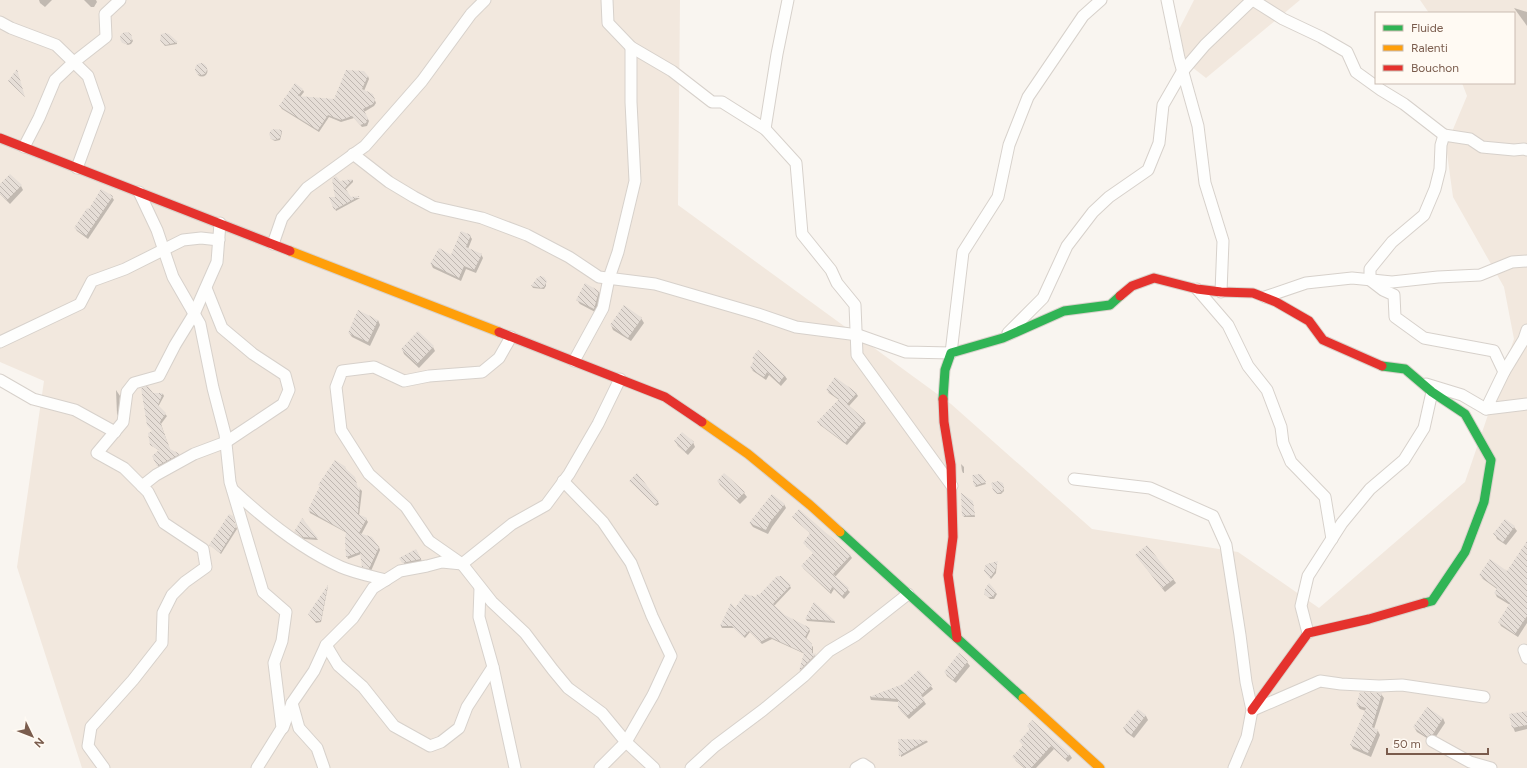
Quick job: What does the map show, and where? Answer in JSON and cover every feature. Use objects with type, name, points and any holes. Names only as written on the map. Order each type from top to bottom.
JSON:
[{"type":"street","points":[[24,147],[39,118],[55,80],[74,62],[106,37],[105,14],[120,0]]},
{"type":"street","points":[[273,244],[282,218],[307,188],[365,146],[422,81],[471,14],[485,0]]},
{"type":"street","points":[[607,0],[608,23],[631,47],[672,71],[712,102],[722,102],[765,129],[796,163],[802,234],[831,270],[837,283],[855,305],[858,335],[857,355],[952,486]]},
{"type":"street","points":[[765,129],[777,54],[788,0]]},
{"type":"street","points":[[957,638],[948,575],[953,537],[952,486],[951,465],[944,422],[943,395],[944,370],[951,353],[963,252],[998,197],[1009,145],[1028,97],[1083,16],[1100,0]]},
{"type":"street","points":[[1167,0],[1182,72],[1198,126],[1205,183],[1223,241],[1221,292]]},
{"type":"street","points":[[1003,338],[1043,298],[1067,246],[1093,212],[1108,198],[1148,170],[1159,143],[1163,105],[1182,72],[1205,45],[1252,0],[1283,19],[1321,37],[1347,52],[1356,72],[1404,104],[1444,135],[1470,139],[1482,147],[1527,150]]},
{"type":"street","points":[[0,22],[11,28],[56,45],[88,76],[99,108],[77,168]]},
{"type":"street","points":[[574,361],[603,308],[609,278],[618,252],[635,181],[631,102],[631,47]]},
{"type":"street","points":[[1370,280],[1370,268],[1392,242],[1424,216],[1437,182],[1440,169],[1441,145],[1444,135]]},
{"type":"street","points":[[0,138],[574,361],[665,398],[748,454],[810,506],[1100,768]]},
{"type":"street","points":[[353,154],[389,182],[433,207],[482,218],[528,235],[568,257],[599,277],[654,284],[758,314],[796,327],[858,335],[906,352],[951,353],[1003,338],[1064,311],[1110,305],[1132,286],[1154,278],[1197,289],[1221,292],[1253,293],[1265,297],[1309,321],[1323,340],[1379,366],[1405,369],[1432,392],[1465,414],[1492,460],[1484,502],[1466,552],[1432,601],[1368,619],[1308,633],[1252,710]]},
{"type":"street","points":[[139,192],[157,230],[173,277],[200,324],[226,442],[232,490],[263,592],[286,612],[282,641],[274,663],[282,728]]},
{"type":"street","points":[[104,768],[88,746],[91,727],[133,680],[162,643],[163,613],[172,595],[185,582],[206,567],[203,549],[164,522],[148,492],[124,468],[97,453],[123,422],[127,392],[134,383],[160,376],[175,345],[194,314],[217,262],[220,224]]},
{"type":"street","points":[[0,342],[80,304],[92,281],[125,269],[183,240],[201,238],[219,240]]},
{"type":"street","points":[[1265,297],[1306,283],[1352,278],[1392,282],[1438,277],[1480,275],[1512,262],[1527,261]]},
{"type":"street","points":[[1370,280],[1383,290],[1394,295],[1395,317],[1424,338],[1494,352],[1504,372]]},
{"type":"street","points":[[142,486],[156,475],[194,454],[226,442],[283,404],[289,390],[285,375],[253,354],[222,328],[206,288]]},
{"type":"street","points":[[1197,289],[1228,325],[1248,366],[1267,390],[1281,426],[1283,443],[1291,462],[1325,497],[1332,539]]},
{"type":"street","points":[[1486,409],[1504,372],[1524,339],[1527,330]]},
{"type":"street","points":[[511,337],[499,358],[482,372],[429,376],[404,381],[374,367],[342,371],[336,387],[341,430],[369,474],[406,507],[429,541],[462,564],[492,602],[525,632],[552,670],[568,688],[602,713],[626,742],[654,768]]},
{"type":"street","points":[[257,768],[282,728],[292,703],[314,671],[326,645],[353,618],[373,588],[400,571],[442,562],[462,564],[512,524],[546,505],[563,481],[598,424],[620,379]]},
{"type":"street","points":[[0,380],[33,400],[75,410],[115,432]]},
{"type":"street","points":[[1421,383],[1462,395],[1486,409],[1527,404]]},
{"type":"street","points":[[1308,633],[1302,606],[1308,576],[1342,524],[1370,489],[1404,460],[1424,428],[1432,392]]},
{"type":"street","points":[[1074,478],[1150,488],[1213,516],[1226,545],[1246,682],[1252,710],[1247,737],[1234,768]]},
{"type":"street","points":[[563,481],[603,522],[631,563],[652,616],[671,656],[653,695],[626,742],[600,768]]},
{"type":"street","points":[[232,490],[282,532],[312,552],[342,568],[386,580]]},
{"type":"street","points":[[480,588],[479,617],[493,667],[514,768]]},
{"type":"street","points":[[691,768],[714,746],[763,710],[804,676],[829,651],[856,635],[908,594]]},
{"type":"street","points":[[326,645],[338,665],[363,687],[394,726],[430,746],[441,742],[459,728],[467,706],[493,667]]},
{"type":"street","points":[[1252,710],[1320,681],[1341,684],[1379,686],[1402,685],[1484,697]]},
{"type":"street","points":[[292,703],[299,728],[317,748],[324,768]]},
{"type":"street","points":[[1432,741],[1470,762],[1492,768]]},
{"type":"street","points":[[856,768],[863,764],[869,768]]},
{"type":"shaded area","points":[[0,0],[680,0],[678,205],[951,404],[1092,529],[1238,552],[1319,608],[1465,482],[1514,339],[1504,287],[1453,197],[1446,146],[1467,96],[1462,84],[1515,84],[1515,12],[1428,12],[1420,0],[1527,0],[1527,768],[82,768],[17,567],[44,381],[0,362]]},
{"type":"shaded area","points":[[1194,0],[1300,0],[1206,78],[1169,49]]},
{"type":"building","points":[[126,32],[130,34],[132,38],[130,42],[126,44],[122,42],[120,38],[122,34]]},
{"type":"building","points":[[161,34],[169,34],[178,42],[166,45],[162,43],[160,40]]},
{"type":"building","points":[[201,63],[205,65],[207,69],[205,73],[201,75],[197,73],[195,69],[197,65]]},
{"type":"building","points":[[17,69],[25,97],[8,81]]},
{"type":"building","points":[[346,70],[364,71],[368,76],[362,89],[373,94],[375,100],[373,104],[363,109],[368,118],[366,123],[360,125],[352,116],[341,120],[328,115],[318,130],[279,106],[295,83],[303,89],[298,96],[334,99]]},
{"type":"building","points":[[271,130],[282,130],[280,138],[275,140],[271,139],[269,134]]},
{"type":"building","points":[[10,174],[22,185],[7,200],[0,194],[0,184]]},
{"type":"building","points":[[336,176],[340,181],[353,179],[345,188],[351,197],[360,196],[334,210],[329,197],[335,197],[332,179]]},
{"type":"building","points":[[101,189],[113,196],[86,236],[74,228],[87,208],[89,209]]},
{"type":"building","points":[[461,231],[471,235],[466,247],[482,254],[474,270],[464,266],[459,278],[430,264],[439,248],[451,255]]},
{"type":"building","points":[[540,276],[544,277],[547,281],[544,287],[541,288],[531,286],[537,278]]},
{"type":"building","points":[[585,283],[599,291],[594,309],[576,300]]},
{"type":"building","points":[[624,305],[642,318],[628,338],[610,325]]},
{"type":"building","points":[[358,310],[378,320],[368,342],[348,333]]},
{"type":"building","points":[[418,331],[434,346],[417,364],[401,349]]},
{"type":"building","points":[[758,350],[785,375],[779,383],[767,372],[764,377],[750,368],[754,360],[752,358]]},
{"type":"building","points":[[835,377],[857,393],[847,404],[865,420],[845,443],[817,422],[839,399],[826,390]]},
{"type":"building","points":[[148,386],[153,393],[163,393],[158,405],[166,413],[160,422],[170,449],[180,454],[157,466],[152,456],[159,450],[150,445],[148,433],[152,431],[147,425],[141,388]]},
{"type":"building","points":[[682,432],[694,442],[685,452],[674,441]]},
{"type":"building","points":[[335,460],[346,467],[345,468],[355,477],[358,488],[360,487],[358,514],[367,518],[359,533],[372,537],[379,547],[369,569],[362,567],[360,552],[346,557],[346,532],[308,510],[320,486],[318,485]]},
{"type":"building","points":[[637,473],[659,501],[655,505],[629,481]]},
{"type":"building","points":[[724,473],[745,492],[737,500],[717,481]]},
{"type":"building","points":[[981,474],[986,482],[974,486],[972,475]]},
{"type":"building","points":[[998,481],[1003,483],[1004,487],[1002,492],[995,493],[991,483]]},
{"type":"building","points":[[961,493],[973,501],[975,515],[962,516]]},
{"type":"building","points":[[772,494],[785,504],[770,522],[766,530],[749,523]]},
{"type":"building","points":[[799,509],[851,555],[833,574],[849,588],[842,596],[832,587],[830,592],[801,566],[813,553],[803,543],[810,533],[792,517]]},
{"type":"building","points":[[229,514],[233,516],[236,527],[220,553],[209,545]]},
{"type":"building","points":[[302,518],[318,538],[302,537],[294,532]]},
{"type":"building","points":[[1505,519],[1515,526],[1503,542],[1493,534]]},
{"type":"building","points":[[1527,541],[1527,616],[1515,634],[1498,622],[1510,603],[1494,593],[1497,588],[1479,575],[1490,559],[1507,571]]},
{"type":"building","points":[[1147,545],[1174,579],[1162,588],[1135,555]]},
{"type":"building","points":[[416,549],[421,559],[402,563],[399,558]]},
{"type":"building","points":[[998,561],[995,571],[990,578],[984,571],[985,566]]},
{"type":"building","points":[[777,576],[781,576],[791,585],[773,604],[785,615],[810,628],[805,637],[812,644],[812,653],[816,654],[799,671],[804,653],[770,637],[760,642],[749,631],[743,637],[732,626],[720,626],[731,603],[735,608],[745,594],[756,597],[757,594],[759,595]]},
{"type":"building","points":[[989,583],[996,591],[993,597],[988,597],[984,594]]},
{"type":"building","points":[[328,585],[321,621],[314,621],[308,614]]},
{"type":"building","points":[[814,602],[835,621],[805,619]]},
{"type":"building","points":[[959,653],[968,661],[953,680],[944,672]]},
{"type":"building","points":[[919,670],[932,685],[921,695],[925,700],[907,716],[898,708],[898,699],[869,697],[903,684]]},
{"type":"building","points":[[1360,692],[1382,693],[1372,727],[1378,730],[1368,753],[1350,745],[1366,708],[1356,705]]},
{"type":"building","points":[[1427,707],[1443,718],[1433,734],[1427,737],[1413,727]]},
{"type":"building","points":[[1138,709],[1146,715],[1131,735],[1123,728]]},
{"type":"building","points":[[1527,711],[1527,725],[1512,728],[1509,714]]},
{"type":"building","points":[[1032,720],[1070,754],[1065,759],[1051,746],[1031,768],[1025,768],[1012,757],[1023,745],[1019,741],[1030,729],[1027,726]]},
{"type":"building","points":[[898,739],[927,740],[899,756]]},
{"type":"traffic: fast","points":[[943,399],[945,370],[951,353],[1003,338],[1064,311],[1110,305],[1120,296]]},
{"type":"traffic: fast","points":[[1382,366],[1405,369],[1432,392],[1465,414],[1491,460],[1484,502],[1465,552],[1432,601],[1424,603]]},
{"type":"traffic: fast","points":[[840,532],[1023,698]]},
{"type":"traffic: slow","points":[[290,251],[499,332]]},
{"type":"traffic: slow","points":[[702,422],[748,454],[840,532]]},
{"type":"traffic: slow","points":[[1023,698],[1100,768]]},
{"type":"traffic: jam","points":[[0,138],[290,251]]},
{"type":"traffic: jam","points":[[1120,296],[1132,286],[1154,278],[1197,289],[1221,292],[1253,293],[1276,302],[1309,321],[1323,340],[1382,366]]},
{"type":"traffic: jam","points":[[499,332],[665,397],[702,422]]},
{"type":"traffic: jam","points":[[943,399],[944,422],[951,465],[953,537],[948,575],[957,638]]},
{"type":"traffic: jam","points":[[1252,710],[1308,633],[1369,619],[1424,603]]}]
